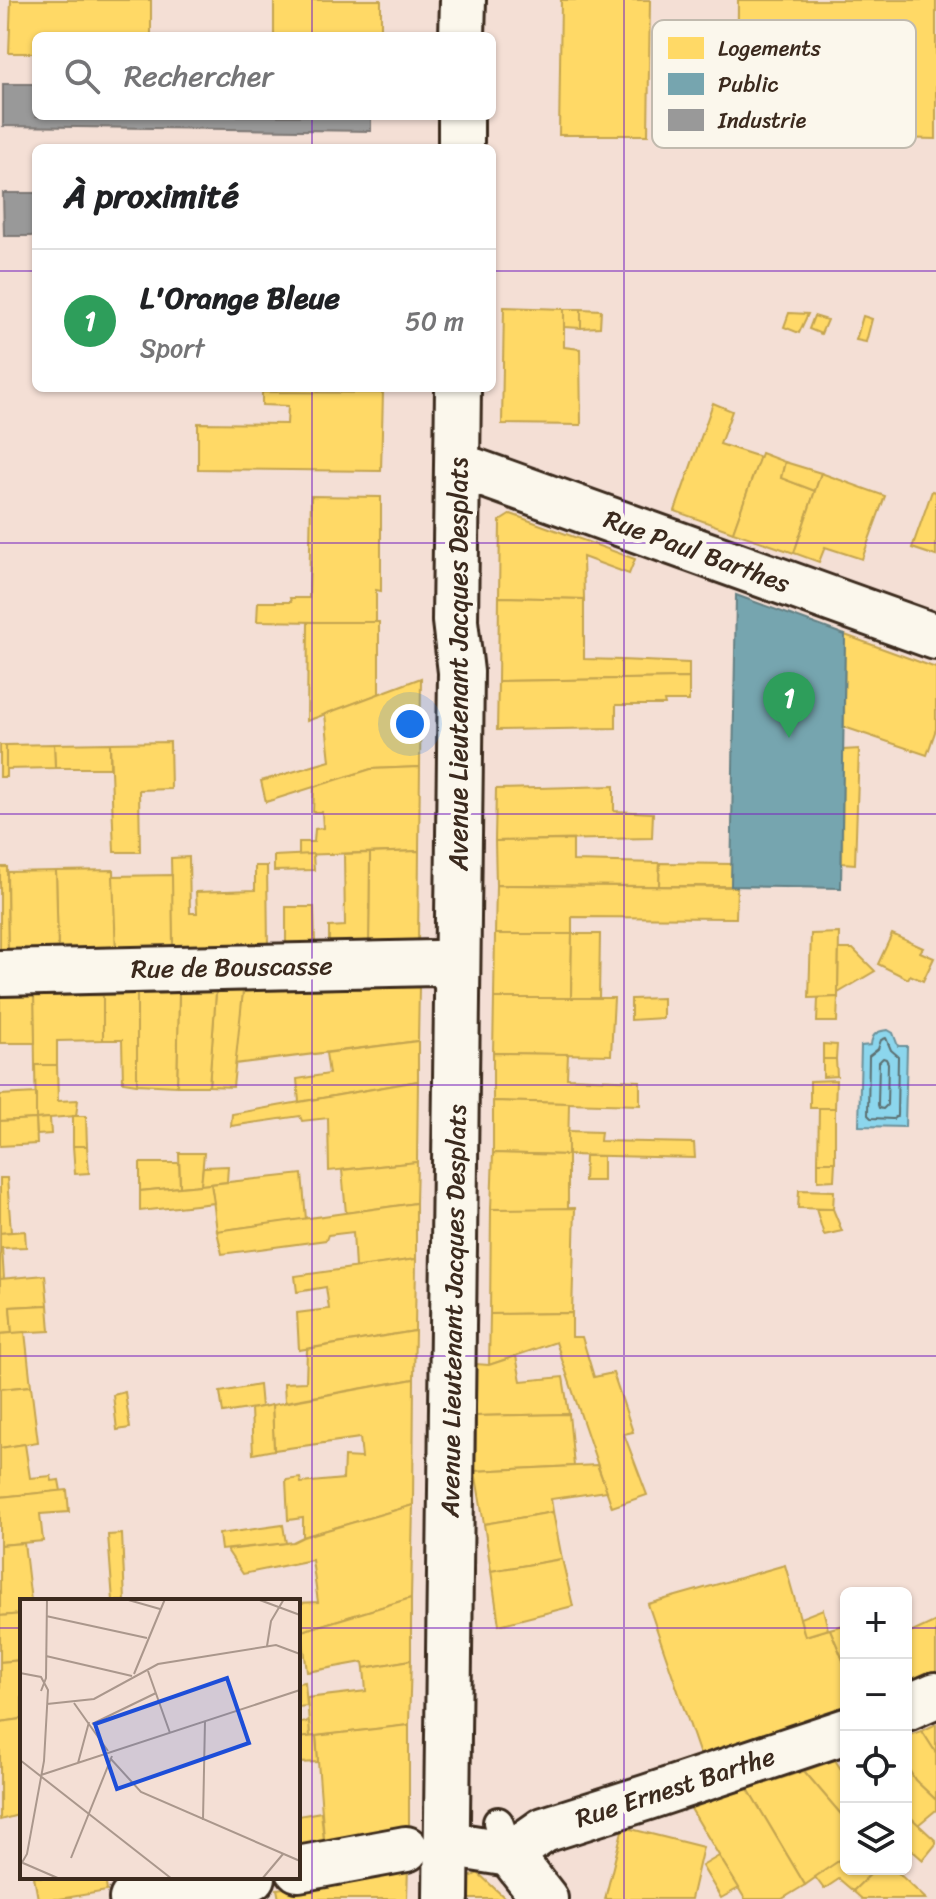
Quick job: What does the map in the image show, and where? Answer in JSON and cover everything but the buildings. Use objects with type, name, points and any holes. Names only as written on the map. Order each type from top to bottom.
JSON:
[{"type":"street","points":[[462,32],[463,0]]},
{"type":"street","points":[[461,120],[461,144]]},
{"type":"street","name":"Avenue Lieutenant Jacques Desplats","points":[[446,1899],[461,672],[455,621],[458,392]]},
{"type":"street","name":"Rue Paul Barthes","points":[[457,470],[474,471],[936,637]]},
{"type":"street","name":"Rue de Bouscasse","points":[[0,973],[435,963],[448,968],[457,981]]},
{"type":"street","points":[[912,1705],[936,1695]]},
{"type":"street","name":"Rue Ernest Barthe","points":[[545,1899],[491,1841],[544,1830],[840,1733]]},
{"type":"street","points":[[300,1869],[406,1849]]},
{"type":"street","points":[[132,1899],[242,1879]]},
{"type":"water","points":[[888,1030],[893,1033],[898,1046],[907,1046],[905,1127],[859,1126],[861,1046],[871,1045],[876,1033]]},
{"type":"place","name":"L'Orange Bleue","points":[[789,738]]}]
